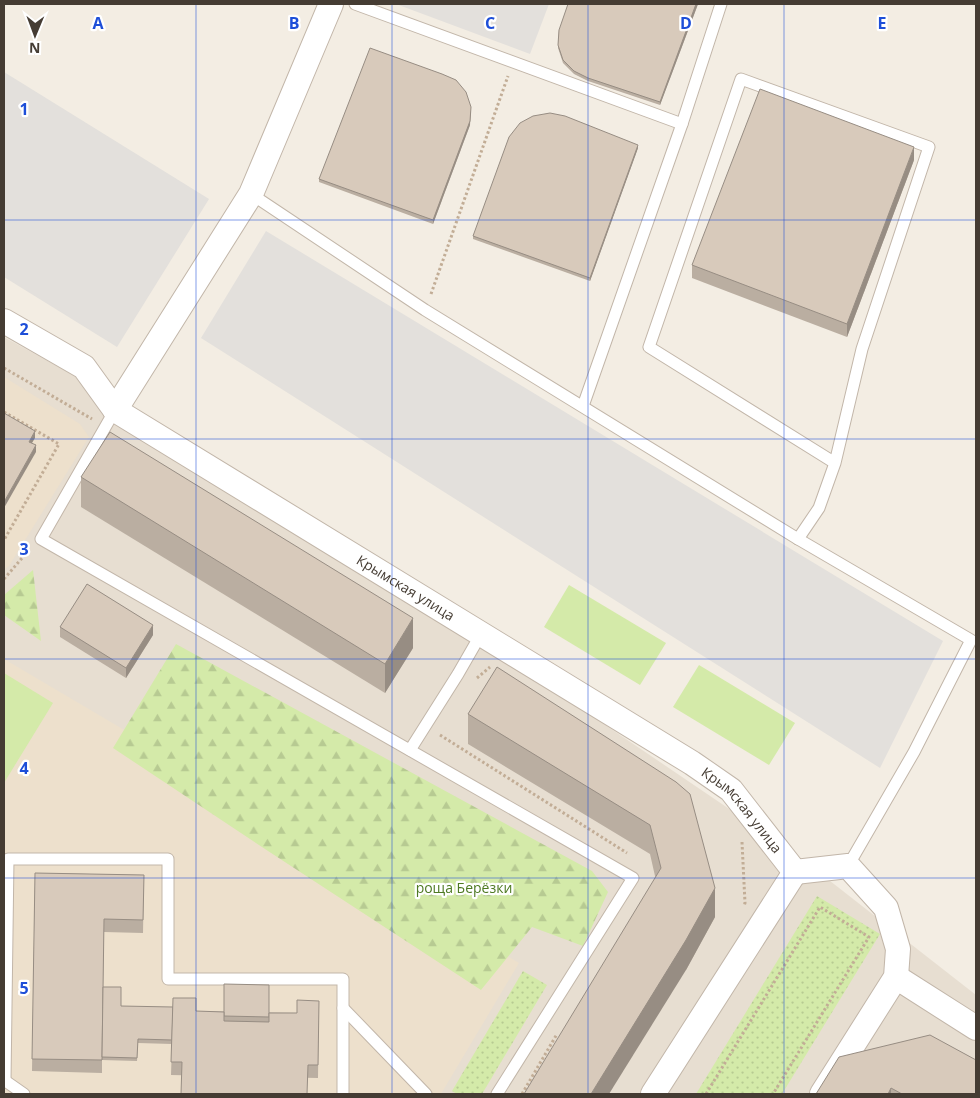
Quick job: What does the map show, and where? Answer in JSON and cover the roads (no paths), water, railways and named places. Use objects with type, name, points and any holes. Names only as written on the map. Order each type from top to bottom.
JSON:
[{"type":"street","points":[[115,410],[251,194],[331,4]]},
{"type":"street","name":"Крымская улица","points":[[4,321],[84,367],[115,410],[692,762],[731,790],[795,872]]},
{"type":"street","points":[[653,1094],[795,872],[848,866],[886,908],[898,949],[896,977],[822,1094]]},
{"type":"street","points":[[896,977],[976,1028]]},
{"type":"lane","points":[[355,4],[682,124]]},
{"type":"lane","points":[[583,406],[682,124],[721,4]]},
{"type":"lane","points":[[798,539],[819,508],[835,464],[862,349],[929,147],[741,79],[649,346],[835,464]]},
{"type":"lane","points":[[251,194],[426,310],[798,539],[971,640],[914,752],[848,866]]},
{"type":"lane","points":[[115,410],[41,539],[633,878],[497,1094]]},
{"type":"lane","points":[[410,750],[481,634]]},
{"type":"lane","points":[[24,1094],[5,1081],[8,858],[168,859],[168,978],[343,979],[343,1094]]},
{"type":"lane","points":[[343,1008],[426,1094]]},
{"type":"park label","name":"роща Берёзки","points":[[464,888]]}]
